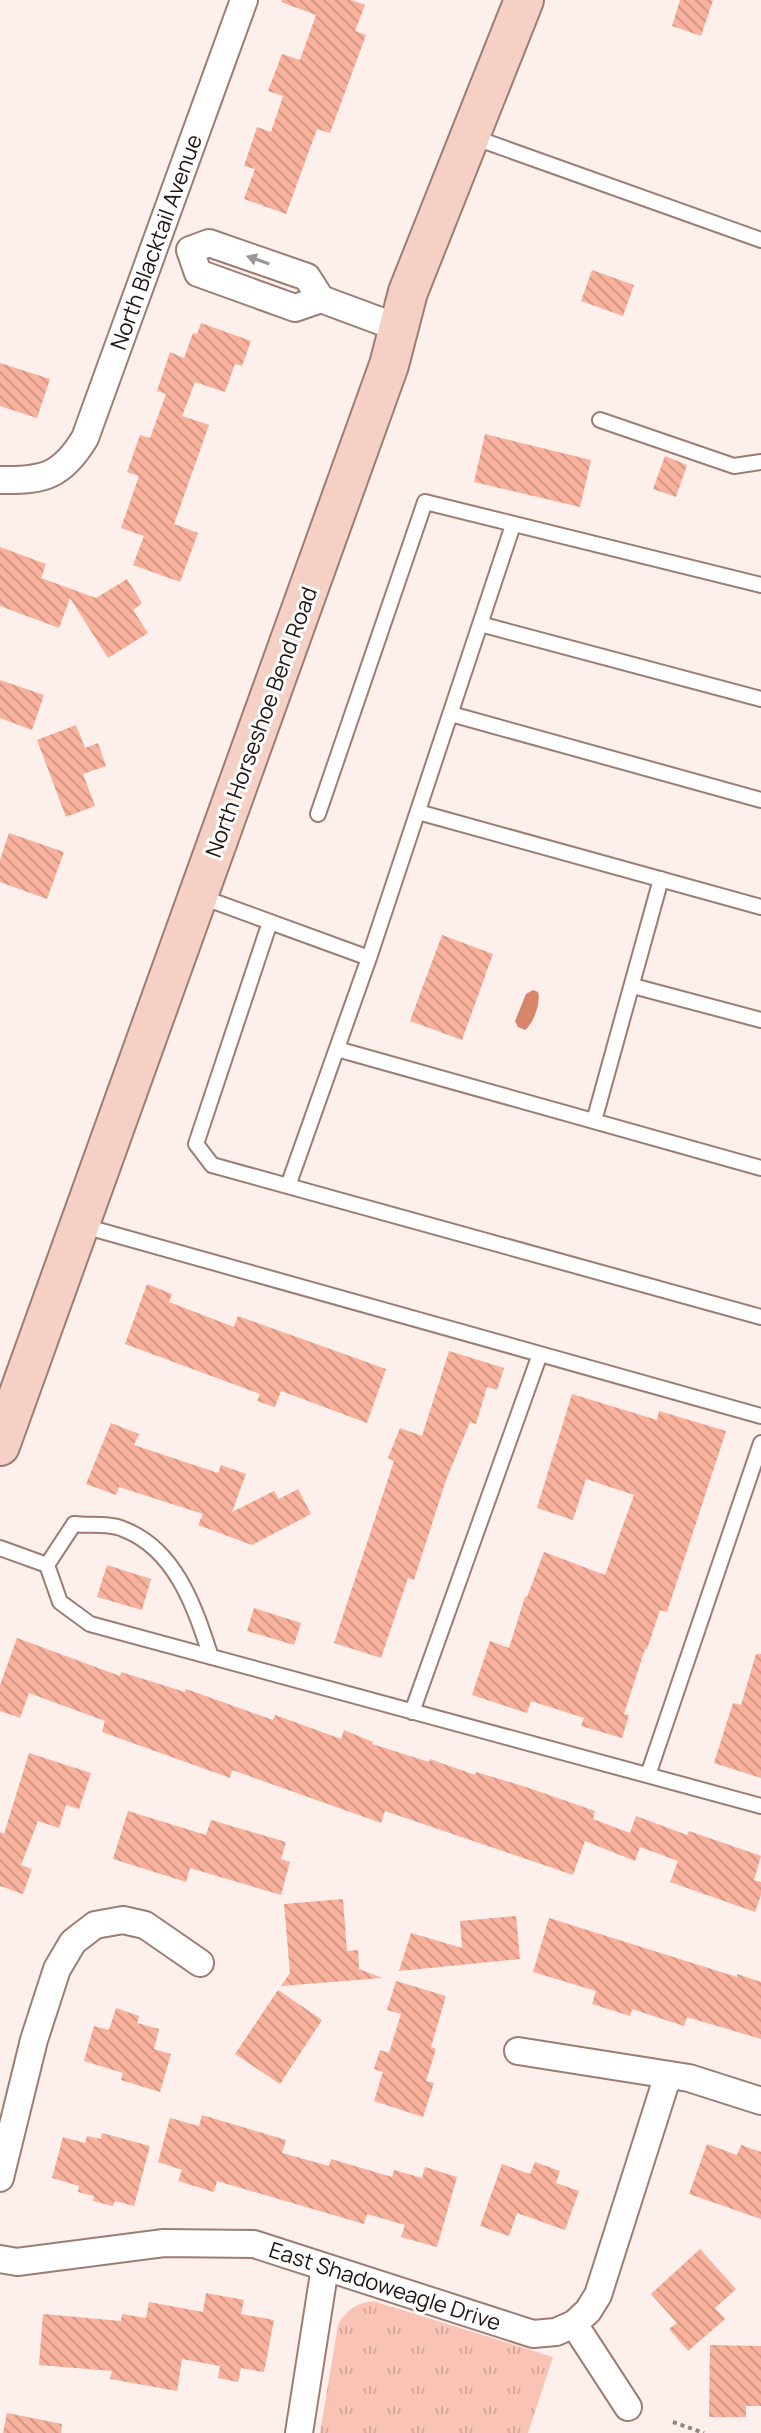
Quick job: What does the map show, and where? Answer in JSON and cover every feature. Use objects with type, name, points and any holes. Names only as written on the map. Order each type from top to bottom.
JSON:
[{"type":"street","name":"North Blacktail Avenue","points":[[0,480],[29,480],[53,473],[72,459],[85,438],[244,0]]},
{"type":"street","name":"North Horseshoe Bend Road","points":[[0,1446],[12,1373],[80,1224],[389,365],[408,292],[524,0]]},
{"type":"street","points":[[158,238],[190,250],[209,243],[307,277],[321,299],[399,328]]},
{"type":"street","points":[[0,2178],[34,2040],[57,1969],[73,1942],[95,1925],[123,1920],[145,1925],[200,1963]]},
{"type":"street","points":[[518,2051],[689,2078],[761,2101]]},
{"type":"street","points":[[628,2407],[574,2324],[588,2311],[598,2295],[668,2075]]},
{"type":"street","name":"East Shadoweagle Drive","points":[[0,2259],[17,2262],[164,2243],[254,2244],[533,2334],[556,2332],[574,2324]]},
{"type":"street","points":[[299,2433],[325,2267]]},
{"type":"lane","points":[[470,136],[761,240]]},
{"type":"lane","points":[[600,420],[734,466],[761,462]]},
{"type":"lane","points":[[318,814],[425,502],[761,585]]},
{"type":"lane","points":[[288,1186],[369,958],[513,525]]},
{"type":"lane","points":[[480,624],[761,699]]},
{"type":"lane","points":[[451,714],[761,800]]},
{"type":"lane","points":[[418,812],[761,907]]},
{"type":"lane","points":[[594,1121],[661,879]]},
{"type":"lane","points":[[199,896],[369,958]]},
{"type":"lane","points":[[270,922],[196,1144],[212,1165],[761,1317]]},
{"type":"lane","points":[[633,986],[761,1020]]},
{"type":"lane","points":[[337,1049],[761,1168]]},
{"type":"lane","points":[[80,1224],[761,1416]]},
{"type":"lane","points":[[412,1712],[540,1354]]},
{"type":"lane","points":[[648,1775],[761,1443]]},
{"type":"lane","points":[[47,1565],[74,1524],[122,1528],[164,1555],[195,1609],[211,1657]]},
{"type":"lane","points":[[0,1548],[47,1565]]},
{"type":"lane","points":[[47,1565],[60,1602],[90,1624],[761,1806]]},
{"type":"path","points":[[673,2422],[704,2433]]},
{"type":"green space","points":[[373,2301],[553,2357],[528,2433],[320,2433],[338,2325],[352,2308]]},
{"type":"shaded area","points":[[533,990],[538,992],[538,1007],[525,1030],[518,1027],[515,1021],[526,994]]},
{"type":"building","points":[[282,0],[352,0],[365,5],[355,31],[366,35],[330,133],[317,129],[286,214],[244,199],[255,169],[244,166],[257,127],[271,132],[283,96],[268,91],[282,54],[300,60],[316,15]]},
{"type":"building","points":[[680,0],[713,0],[701,36],[672,26]]},
{"type":"building","points":[[592,270],[634,285],[623,316],[581,301]]},
{"type":"building","points":[[201,323],[251,341],[242,366],[235,364],[225,392],[195,382],[182,416],[209,425],[174,524],[198,533],[180,582],[133,565],[144,536],[121,528],[139,476],[127,472],[140,435],[150,438],[166,394],[157,391],[170,352],[184,358],[193,333],[197,334]]},
{"type":"building","points":[[0,363],[50,379],[37,418],[0,406]]},
{"type":"building","points":[[485,434],[591,460],[580,507],[474,482]]},
{"type":"building","points":[[665,456],[687,465],[676,497],[653,489]]},
{"type":"building","points":[[0,547],[46,564],[41,578],[96,598],[127,579],[142,603],[133,610],[148,633],[108,658],[70,598],[59,628],[0,606]]},
{"type":"building","points":[[0,680],[44,695],[32,730],[0,718]]},
{"type":"building","points":[[76,725],[85,748],[98,743],[106,766],[83,774],[95,806],[66,817],[37,740]]},
{"type":"building","points":[[9,833],[64,852],[47,899],[0,882],[0,860]]},
{"type":"building","points":[[442,935],[493,954],[462,1040],[410,1021]]},
{"type":"building","points":[[147,1284],[172,1294],[169,1302],[234,1327],[238,1316],[386,1369],[367,1423],[281,1391],[275,1407],[257,1401],[260,1394],[125,1344]]},
{"type":"building","points":[[449,1351],[504,1368],[497,1390],[487,1387],[476,1424],[470,1422],[446,1480],[414,1580],[408,1578],[381,1658],[334,1643],[394,1461],[388,1458],[400,1428],[422,1436]]},
{"type":"building","points":[[572,1394],[657,1420],[659,1411],[726,1431],[667,1612],[660,1610],[645,1649],[624,1714],[629,1715],[622,1738],[581,1726],[584,1718],[531,1701],[527,1713],[472,1695],[490,1641],[509,1648],[525,1597],[544,1552],[605,1575],[634,1495],[586,1479],[573,1520],[537,1508]]},
{"type":"building","points":[[111,1423],[139,1434],[134,1445],[218,1473],[221,1465],[246,1474],[232,1512],[274,1491],[279,1499],[298,1489],[311,1514],[252,1545],[198,1525],[203,1514],[119,1487],[116,1495],[86,1484]]},
{"type":"building","points":[[107,1565],[151,1579],[142,1610],[97,1597]]},
{"type":"building","points":[[254,1608],[301,1623],[294,1645],[247,1631]]},
{"type":"building","points":[[17,1638],[120,1676],[121,1672],[185,1692],[186,1689],[273,1720],[275,1715],[341,1739],[344,1730],[372,1744],[429,1762],[430,1759],[475,1775],[476,1772],[526,1787],[595,1811],[593,1819],[630,1833],[636,1816],[687,1835],[689,1831],[761,1856],[754,1880],[761,1882],[761,1895],[755,1912],[670,1882],[678,1861],[640,1847],[635,1861],[585,1841],[573,1875],[385,1811],[381,1823],[232,1770],[230,1778],[102,1732],[105,1721],[29,1693],[20,1718],[0,1711],[0,1685]]},
{"type":"building","points":[[756,1654],[761,1654],[761,1778],[714,1763],[733,1703],[741,1705]]},
{"type":"building","points":[[29,1753],[91,1773],[79,1809],[66,1805],[59,1828],[38,1821],[21,1865],[32,1869],[23,1894],[0,1886],[0,1832],[4,1834]]},
{"type":"building","points":[[128,1811],[206,1835],[211,1820],[286,1842],[281,1859],[290,1862],[281,1895],[190,1868],[186,1882],[113,1859]]},
{"type":"building","points":[[343,1899],[347,1951],[358,1950],[359,1969],[382,1978],[281,1986],[290,1973],[284,1904]]},
{"type":"building","points":[[516,1916],[520,1959],[399,1971],[411,1933],[462,1948],[460,1921]]},
{"type":"building","points":[[549,1918],[761,1982],[761,2039],[687,2017],[684,2026],[632,2009],[630,2016],[592,2004],[596,1991],[533,1972]]},
{"type":"building","points":[[396,1981],[446,1996],[431,2047],[436,2049],[426,2081],[434,2083],[423,2117],[374,2101],[383,2072],[374,2069],[380,2050],[389,2053],[401,2014],[387,2010]]},
{"type":"building","points":[[278,1990],[322,2020],[280,2084],[235,2054]]},
{"type":"building","points":[[116,2008],[139,2016],[137,2023],[159,2029],[154,2049],[171,2054],[160,2092],[121,2080],[123,2073],[84,2061],[94,2026],[109,2030]]},
{"type":"building","points":[[202,2115],[286,2140],[282,2153],[329,2166],[331,2159],[392,2177],[394,2170],[422,2178],[425,2167],[457,2177],[437,2247],[401,2237],[405,2225],[367,2214],[364,2224],[217,2181],[214,2192],[178,2181],[182,2170],[158,2162],[170,2118],[199,2126]]},
{"type":"building","points":[[102,2133],[150,2146],[134,2206],[115,2201],[113,2206],[93,2201],[94,2196],[78,2192],[79,2186],[52,2178],[63,2137],[85,2143],[87,2136],[101,2139]]},
{"type":"building","points":[[707,2144],[737,2155],[741,2145],[761,2152],[761,2219],[689,2194]]},
{"type":"building","points":[[535,2162],[560,2171],[556,2183],[579,2191],[565,2230],[517,2213],[509,2236],[480,2226],[502,2164],[530,2174]]},
{"type":"building","points":[[700,2249],[736,2289],[715,2308],[725,2319],[688,2351],[669,2329],[677,2323],[651,2294]]},
{"type":"building","points":[[206,2293],[244,2300],[241,2314],[274,2320],[264,2372],[241,2368],[238,2382],[218,2378],[220,2366],[182,2359],[177,2391],[110,2379],[112,2371],[39,2365],[43,2314],[121,2321],[122,2314],[146,2318],[149,2302],[203,2312]]},
{"type":"building","points":[[710,2345],[761,2346],[761,2406],[746,2406],[746,2417],[709,2417]]},
{"type":"building","points":[[7,2413],[62,2424],[61,2433],[3,2433]]}]
